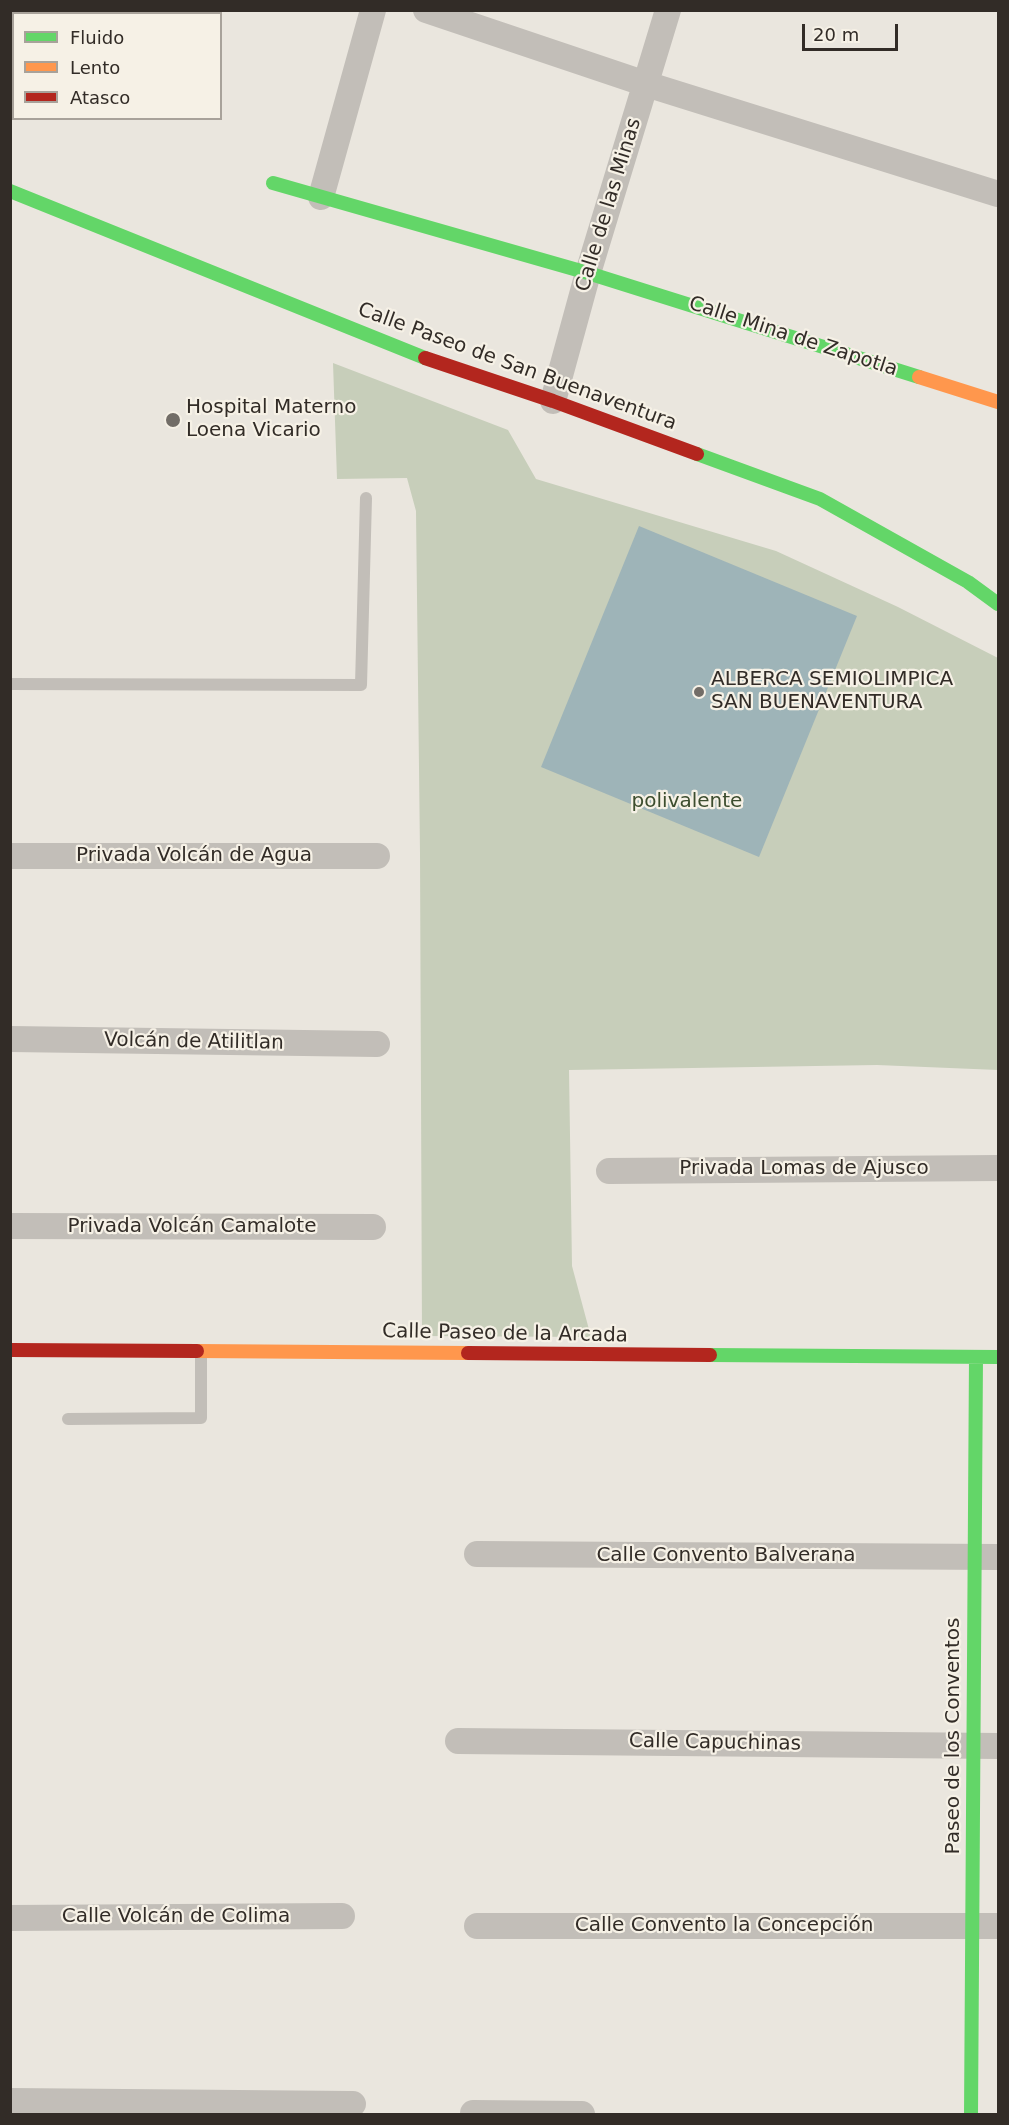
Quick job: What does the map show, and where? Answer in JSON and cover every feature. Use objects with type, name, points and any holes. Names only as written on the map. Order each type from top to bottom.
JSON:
[{"type":"street","points":[[321,197],[373,10]]},
{"type":"street","points":[[426,10],[646,84],[999,194]]},
{"type":"street","name":"Calle de las Minas","points":[[553,401],[588,273],[668,10]]},
{"type":"street","name":"Calle Mina de Zapotla","points":[[273,183],[588,273],[999,402]]},
{"type":"street","name":"Calle Paseo de San Buenaventura","points":[[10,191],[428,359],[553,401],[820,500],[968,582],[999,604]]},
{"type":"street","name":"Privada Volcán de Agua","points":[[10,856],[377,856]]},
{"type":"street","name":"Volcán de Atilitlan","points":[[10,1040],[377,1044]]},
{"type":"street","name":"Privada Lomas de Ajusco","points":[[609,1171],[999,1168]]},
{"type":"street","name":"Privada Volcán Camalote","points":[[10,1226],[373,1227]]},
{"type":"street","name":"Calle Paseo de la Arcada","points":[[10,1350],[999,1357]]},
{"type":"street","name":"Paseo de los Conventos","points":[[971,2115],[973,1746],[986,1557],[975,1357]]},
{"type":"street","name":"Calle Convento Balverana","points":[[477,1554],[986,1557]]},
{"type":"street","name":"Calle Capuchinas","points":[[458,1741],[999,1746]]},
{"type":"street","name":"Calle Volcán de Colima","points":[[10,1918],[342,1916]]},
{"type":"street","name":"Calle Convento la Concepción","points":[[477,1926],[999,1926]]},
{"type":"street","points":[[10,2101],[353,2104]]},
{"type":"street","points":[[473,2113],[582,2115]]},
{"type":"lane","points":[[10,684],[361,685],[366,498]]},
{"type":"lane","points":[[68,1419],[201,1418],[201,1350]]},
{"type":"green space","name":"polivalente","points":[[333,363],[508,430],[536,479],[776,551],[898,607],[998,658],[998,1070],[877,1065],[569,1070],[572,1266],[591,1337],[422,1336],[416,511],[407,478],[337,479]]},
{"type":"water","name":"ALBERCA SEMIOLIMPICA SAN BUENAVENTURA","points":[[639,526],[857,616],[759,857],[541,767]]},
{"type":"traffic: fast","points":[[273,183],[588,273],[919,377]]},
{"type":"traffic: fast","points":[[10,191],[425,358]]},
{"type":"traffic: fast","points":[[697,454],[820,499],[968,582],[998,604]]},
{"type":"traffic: fast","points":[[710,1355],[998,1357]]},
{"type":"traffic: fast","points":[[971,2114],[976,1357]]},
{"type":"traffic: slow","points":[[919,377],[998,402]]},
{"type":"traffic: slow","points":[[197,1351],[468,1353]]},
{"type":"traffic: jam","points":[[425,358],[553,401],[697,454]]},
{"type":"traffic: jam","points":[[10,1350],[197,1351]]},
{"type":"traffic: jam","points":[[468,1353],[710,1355]]},
{"type":"place","name":"Hospital Materno Loena Vicario","points":[[173,420]]},
{"type":"place","name":"ALBERCA SEMIOLIMPICA SAN BUENAVENTURA","points":[[699,692]]}]
